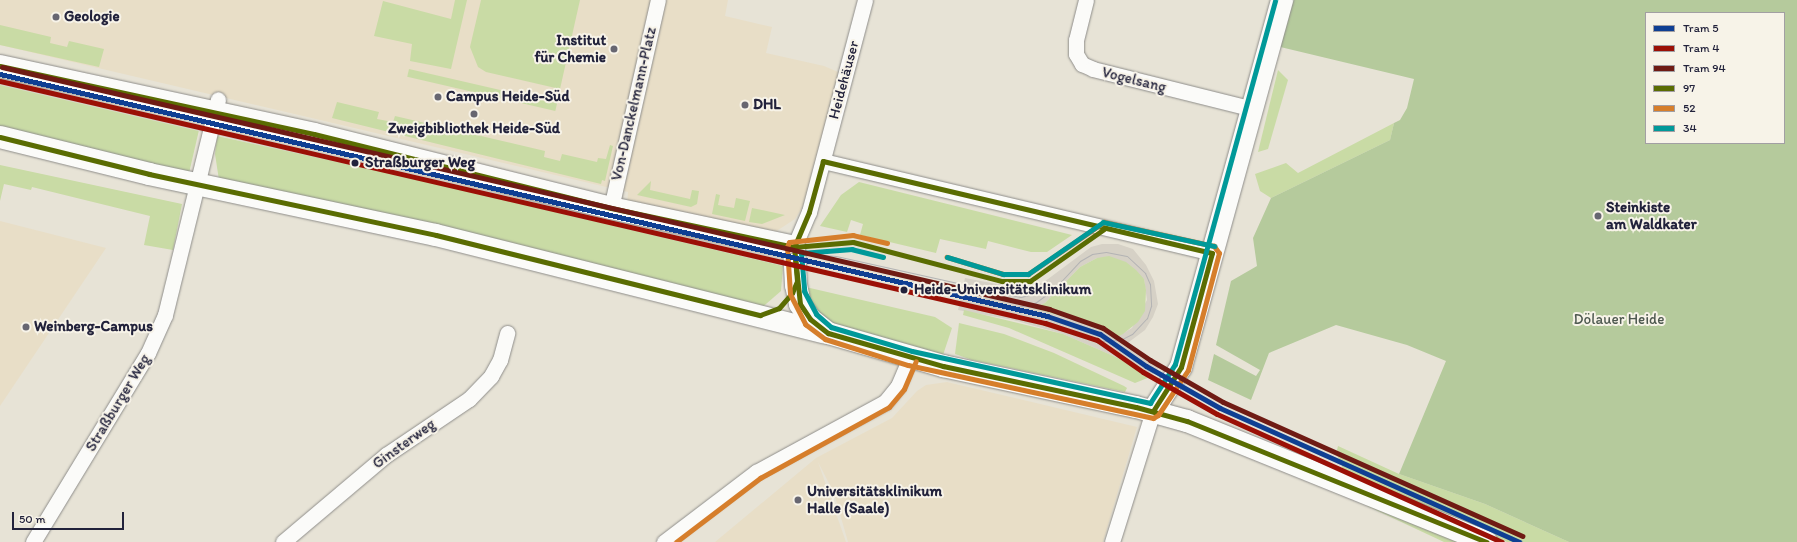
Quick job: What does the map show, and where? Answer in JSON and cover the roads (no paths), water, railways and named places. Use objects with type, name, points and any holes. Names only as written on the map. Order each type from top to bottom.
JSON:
[{"type":"main road","points":[[1153,411],[1181,367],[1282,0]]},
{"type":"main road","points":[[0,66],[216,107],[314,134],[611,208],[794,247],[796,285],[805,313],[828,333]]},
{"type":"main road","points":[[0,137],[198,184],[436,234],[760,315],[828,333],[910,358],[1153,411],[1208,428],[1476,540]]},
{"type":"main road","points":[[760,315],[772,311],[788,300],[796,285]]},
{"type":"street","name":"Von-Danckelmann-Platz","points":[[611,208],[658,0]]},
{"type":"street","name":"Heidehäuser","points":[[794,247],[809,212],[865,0]]},
{"type":"street","name":"Vogelsang","points":[[1086,0],[1076,40],[1076,54],[1082,64],[1093,69],[1253,109]]},
{"type":"street","name":"Straßburger Weg","points":[[33,542],[148,353],[165,315],[216,107]]},
{"type":"street","points":[[823,161],[1212,253]]},
{"type":"street","name":"Ginsterweg","points":[[283,542],[386,455],[469,398],[491,376],[497,365],[507,333]]},
{"type":"street","points":[[664,542],[756,472],[885,402],[898,386],[910,358]]},
{"type":"street","points":[[1112,542],[1153,411]]},
{"type":"tram line","name":"94","points":[[2,67],[1049,309],[1103,328],[1150,360],[1223,402],[1522,536]]},
{"type":"tram line","name":"5","points":[[0,74],[1047,316],[1100,334],[1146,366],[1220,408],[1519,542]]},
{"type":"tram line","points":[[2,74],[67,96]]},
{"type":"tram line","name":"4","points":[[0,81],[1045,323],[1097,340],[1143,372],[1217,414],[1502,542]]},
{"type":"tram line","points":[[999,306],[1013,308],[1035,303],[1054,289],[1080,261],[1092,254],[1106,252],[1127,256],[1145,273],[1150,284],[1151,306],[1147,318],[1132,334],[1120,340],[1099,341],[1065,328],[1014,315]]},
{"type":"tram line","points":[[771,253],[802,253],[836,256],[1021,297],[1050,289]]},
{"type":"place","name":"Geologie","points":[[56,17]]},
{"type":"place","name":"Institut für Chemie","points":[[614,49]]},
{"type":"place","name":"Campus Heide-Süd","points":[[438,97]]},
{"type":"place","name":"DHL","points":[[745,105]]},
{"type":"place","name":"Zweigbibliothek Heide-Süd","points":[[474,114]]},
{"type":"place","name":"Straßburger Weg","points":[[355,163]]},
{"type":"place","name":"Steinkiste am Waldkater","points":[[1598,216]]},
{"type":"place","name":"Heide-Universitätsklinikum","points":[[904,290]]},
{"type":"place","name":"Weinberg-Campus","points":[[26,327]]},
{"type":"place","name":"Universitätsklinikum Halle (Saale)","points":[[798,500]]},
{"type":"park label","name":"Dölauer Heide","points":[[1619,320]]}]
